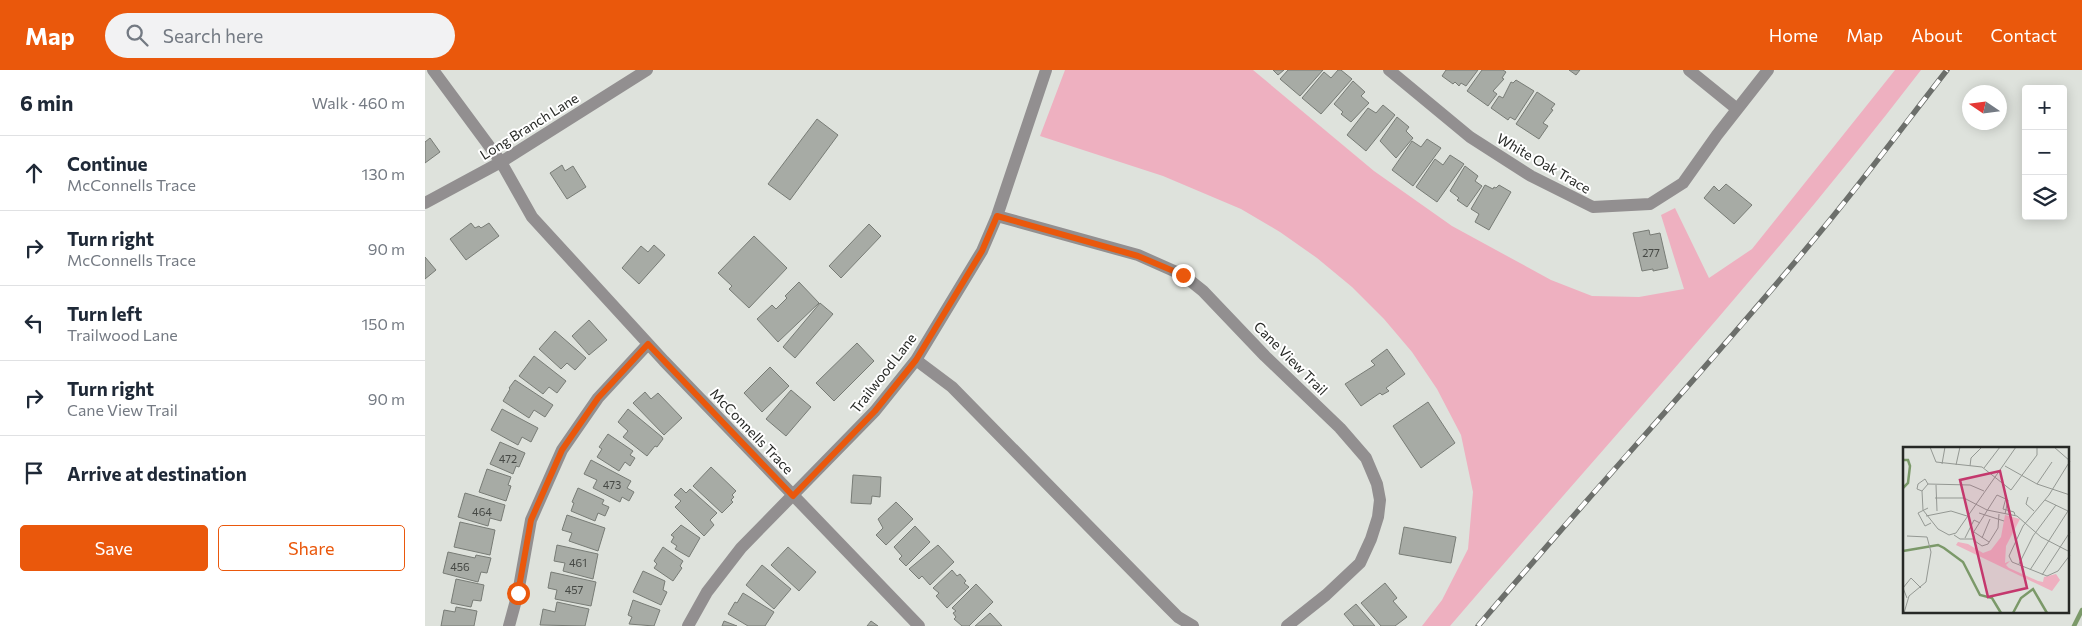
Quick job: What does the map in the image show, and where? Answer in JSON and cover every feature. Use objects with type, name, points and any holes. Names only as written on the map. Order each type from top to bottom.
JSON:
[{"type":"street","name":"McConnells Trace","points":[[433,70],[501,162],[532,217],[648,344],[919,626]]},
{"type":"street","name":"Long Branch Lane","points":[[425,203],[501,162],[647,70]]},
{"type":"street","name":"Trailwood Lane","points":[[688,626],[707,592],[741,548],[875,411],[916,360],[982,251],[997,216],[1046,70]]},
{"type":"street","name":"White Oak Trace","points":[[1389,70],[1470,137],[1531,176],[1593,207],[1649,204],[1683,183],[1768,70]]},
{"type":"street","points":[[1689,70],[1737,109]]},
{"type":"street","name":"Cane View Trail","points":[[997,216],[1138,256],[1183,275],[1203,291],[1265,356],[1340,428],[1366,458],[1377,484],[1380,500],[1378,516],[1371,539],[1359,563],[1326,595],[1287,626]]},
{"type":"street","points":[[509,626],[518,593],[531,520],[562,450],[598,398],[648,344]]},
{"type":"street","points":[[916,360],[952,387],[1178,617],[1193,626]]},
{"type":"shaded area","points":[[1065,70],[1253,70],[1374,171],[1452,226],[1551,280],[1592,296],[1639,297],[1684,289],[1661,215],[1675,208],[1709,278],[1752,249],[1895,70],[1921,70],[1865,142],[1749,282],[1450,626],[1422,626],[1442,600],[1468,549],[1473,492],[1461,435],[1437,389],[1412,352],[1384,319],[1352,287],[1317,258],[1280,232],[1241,209],[1163,176],[1040,136]]},
{"type":"building","points":[[1273,70],[1284,70],[1278,75]]},
{"type":"building","points":[[1288,70],[1323,70],[1300,96],[1280,79]]},
{"type":"building","points":[[1338,70],[1341,70],[1352,79],[1321,114],[1302,98],[1324,72],[1331,78]]},
{"type":"building","points":[[1446,70],[1478,70],[1466,86],[1461,83],[1459,86],[1442,76]]},
{"type":"building","points":[[1482,70],[1503,70],[1506,72],[1502,78],[1504,79],[1493,91],[1497,94],[1488,106],[1467,91]]},
{"type":"building","points":[[1569,70],[1580,70],[1576,75]]},
{"type":"building","points":[[1516,80],[1534,91],[1515,120],[1510,117],[1508,120],[1491,108],[1499,96],[1503,98],[1511,82],[1513,83]]},
{"type":"building","points":[[1353,81],[1365,92],[1361,96],[1369,103],[1351,122],[1341,114],[1343,112],[1334,104]]},
{"type":"building","points":[[1537,92],[1555,104],[1551,109],[1553,110],[1543,123],[1548,126],[1539,139],[1516,124]]},
{"type":"building","points":[[1383,105],[1395,115],[1366,151],[1347,135],[1368,108],[1376,113]]},
{"type":"building","points":[[1397,117],[1409,127],[1406,131],[1413,138],[1396,158],[1380,141]]},
{"type":"building","points":[[817,119],[838,135],[790,200],[768,184]]},
{"type":"building","points":[[430,138],[440,152],[425,163],[425,142]]},
{"type":"building","points":[[1427,139],[1441,148],[1413,186],[1392,170],[1412,141],[1421,147]]},
{"type":"building","points":[[1450,155],[1464,164],[1437,202],[1416,187],[1435,159],[1443,165]]},
{"type":"building","points":[[562,165],[565,171],[573,166],[586,187],[567,199],[550,173]]},
{"type":"building","points":[[1465,166],[1478,176],[1475,181],[1482,186],[1467,207],[1457,200],[1459,198],[1450,191]]},
{"type":"building","points":[[1726,184],[1752,205],[1734,224],[1704,198],[1714,186],[1719,191]]},
{"type":"building","points":[[1485,185],[1493,189],[1499,185],[1511,192],[1489,230],[1475,222],[1479,214],[1471,209]]},
{"type":"building","points":[[471,223],[475,228],[479,226],[481,228],[489,223],[499,236],[466,260],[450,239]]},
{"type":"building","points":[[869,224],[881,236],[841,278],[829,266]]},
{"type":"building","points":[[1649,230],[1650,235],[1660,233],[1668,268],[1642,271],[1633,233]]},
{"type":"building","points":[[754,236],[787,268],[749,308],[729,289],[732,286],[718,273]]},
{"type":"building","points":[[654,245],[665,255],[639,284],[622,268],[641,246],[648,252]]},
{"type":"building","points":[[425,257],[436,270],[425,279]]},
{"type":"building","points":[[799,282],[819,303],[778,342],[757,319],[772,305],[776,309],[787,298],[785,296]]},
{"type":"building","points":[[820,303],[833,314],[795,358],[783,347]]},
{"type":"building","points":[[589,320],[607,340],[589,355],[572,336]]},
{"type":"building","points":[[555,331],[586,358],[575,370],[567,363],[561,369],[539,349]]},
{"type":"building","points":[[857,343],[874,361],[834,401],[816,383]]},
{"type":"building","points":[[1387,349],[1405,374],[1386,388],[1389,391],[1382,395],[1380,393],[1361,406],[1345,384],[1375,365],[1371,361]]},
{"type":"building","points":[[534,356],[566,381],[557,393],[549,387],[543,394],[519,376]]},
{"type":"building","points":[[770,367],[789,386],[762,412],[744,393]]},
{"type":"building","points":[[515,380],[553,405],[545,417],[534,410],[529,418],[503,401]]},
{"type":"building","points":[[791,390],[811,407],[786,436],[766,419]]},
{"type":"building","points":[[645,392],[651,399],[658,393],[682,418],[664,435],[633,403]]},
{"type":"building","points":[[1428,402],[1455,443],[1421,468],[1393,426]]},
{"type":"building","points":[[502,409],[538,428],[531,442],[522,437],[518,445],[491,430]]},
{"type":"building","points":[[628,409],[663,439],[647,456],[623,437],[628,431],[618,422]]},
{"type":"building","points":[[608,434],[633,451],[630,455],[635,458],[630,466],[625,462],[619,471],[597,457],[602,449],[599,447]]},
{"type":"building","points":[[500,442],[525,453],[519,467],[516,466],[513,474],[490,464]]},
{"type":"building","points":[[591,460],[631,481],[627,488],[634,492],[629,501],[622,497],[620,502],[593,488],[597,480],[584,474]]},
{"type":"building","points":[[711,467],[736,491],[732,495],[734,497],[731,500],[733,502],[722,513],[693,486]]},
{"type":"building","points":[[487,469],[511,477],[508,485],[511,486],[506,501],[479,492]]},
{"type":"building","points":[[853,475],[881,477],[880,497],[872,496],[871,504],[851,503]]},
{"type":"building","points":[[578,488],[604,500],[602,504],[609,507],[605,516],[598,513],[595,521],[571,511],[574,503],[572,502]]},
{"type":"building","points":[[681,488],[686,493],[690,489],[717,513],[710,520],[714,525],[704,536],[675,507],[681,501],[674,495]]},
{"type":"building","points":[[465,493],[505,505],[501,521],[490,518],[488,526],[458,517]]},
{"type":"building","points":[[896,502],[913,519],[886,545],[876,535],[883,528],[878,519]]},
{"type":"building","points":[[567,515],[605,528],[598,551],[569,541],[572,533],[562,530]]},
{"type":"building","points":[[460,522],[495,530],[490,555],[454,547]]},
{"type":"building","points":[[681,525],[700,538],[689,557],[675,549],[677,546],[671,542],[674,537],[671,535]]},
{"type":"building","points":[[915,526],[930,542],[906,566],[899,559],[902,556],[894,547]]},
{"type":"building","points":[[1404,527],[1456,537],[1451,563],[1399,554]]},
{"type":"building","points":[[557,545],[598,554],[593,579],[563,571],[565,563],[554,561]]},
{"type":"building","points":[[938,545],[954,562],[930,585],[922,576],[919,579],[909,569]]},
{"type":"building","points":[[663,547],[683,561],[680,566],[682,568],[673,581],[654,568],[657,564],[654,561]]},
{"type":"building","points":[[788,547],[816,572],[799,591],[771,565]]},
{"type":"building","points":[[448,552],[475,558],[476,555],[491,558],[487,573],[481,572],[478,582],[443,573]]},
{"type":"building","points":[[762,565],[791,589],[774,609],[746,585]]},
{"type":"building","points":[[952,570],[957,576],[960,574],[966,581],[964,583],[969,587],[947,608],[936,596],[939,593],[933,588]]},
{"type":"building","points":[[643,571],[665,581],[663,590],[667,592],[661,605],[633,592]]},
{"type":"building","points":[[551,572],[596,582],[591,606],[555,599],[557,590],[548,588]]},
{"type":"building","points":[[456,579],[484,585],[481,601],[473,600],[471,607],[451,603]]},
{"type":"building","points":[[1385,583],[1397,598],[1393,601],[1407,617],[1395,626],[1381,626],[1361,603]]},
{"type":"building","points":[[976,584],[993,602],[969,626],[962,626],[954,619],[956,617],[953,613],[956,611],[952,608]]},
{"type":"building","points":[[743,593],[774,612],[765,626],[748,626],[728,614]]},
{"type":"building","points":[[633,600],[660,610],[654,626],[629,624],[632,617],[628,615]]},
{"type":"building","points":[[557,602],[589,609],[585,626],[540,625],[543,609],[555,612]]},
{"type":"building","points":[[1356,604],[1375,626],[1354,626],[1344,614]]},
{"type":"building","points":[[456,607],[477,611],[474,626],[441,626],[444,610],[455,612]]},
{"type":"building","points":[[990,613],[1002,626],[975,626]]},
{"type":"building","points":[[724,621],[737,626],[722,626]]},
{"type":"building","points":[[871,621],[878,626],[867,626]]},
{"type":"waterway","points":[[2074,626],[2082,610]]},
{"type":"railway","points":[[1478,626],[1779,281],[1853,192],[1947,70]]},
{"type":"route","points":[[518,593],[531,520],[562,450],[598,398],[648,344],[793,496],[875,411],[916,360],[982,251],[997,216],[1138,256],[1183,275]]}]
